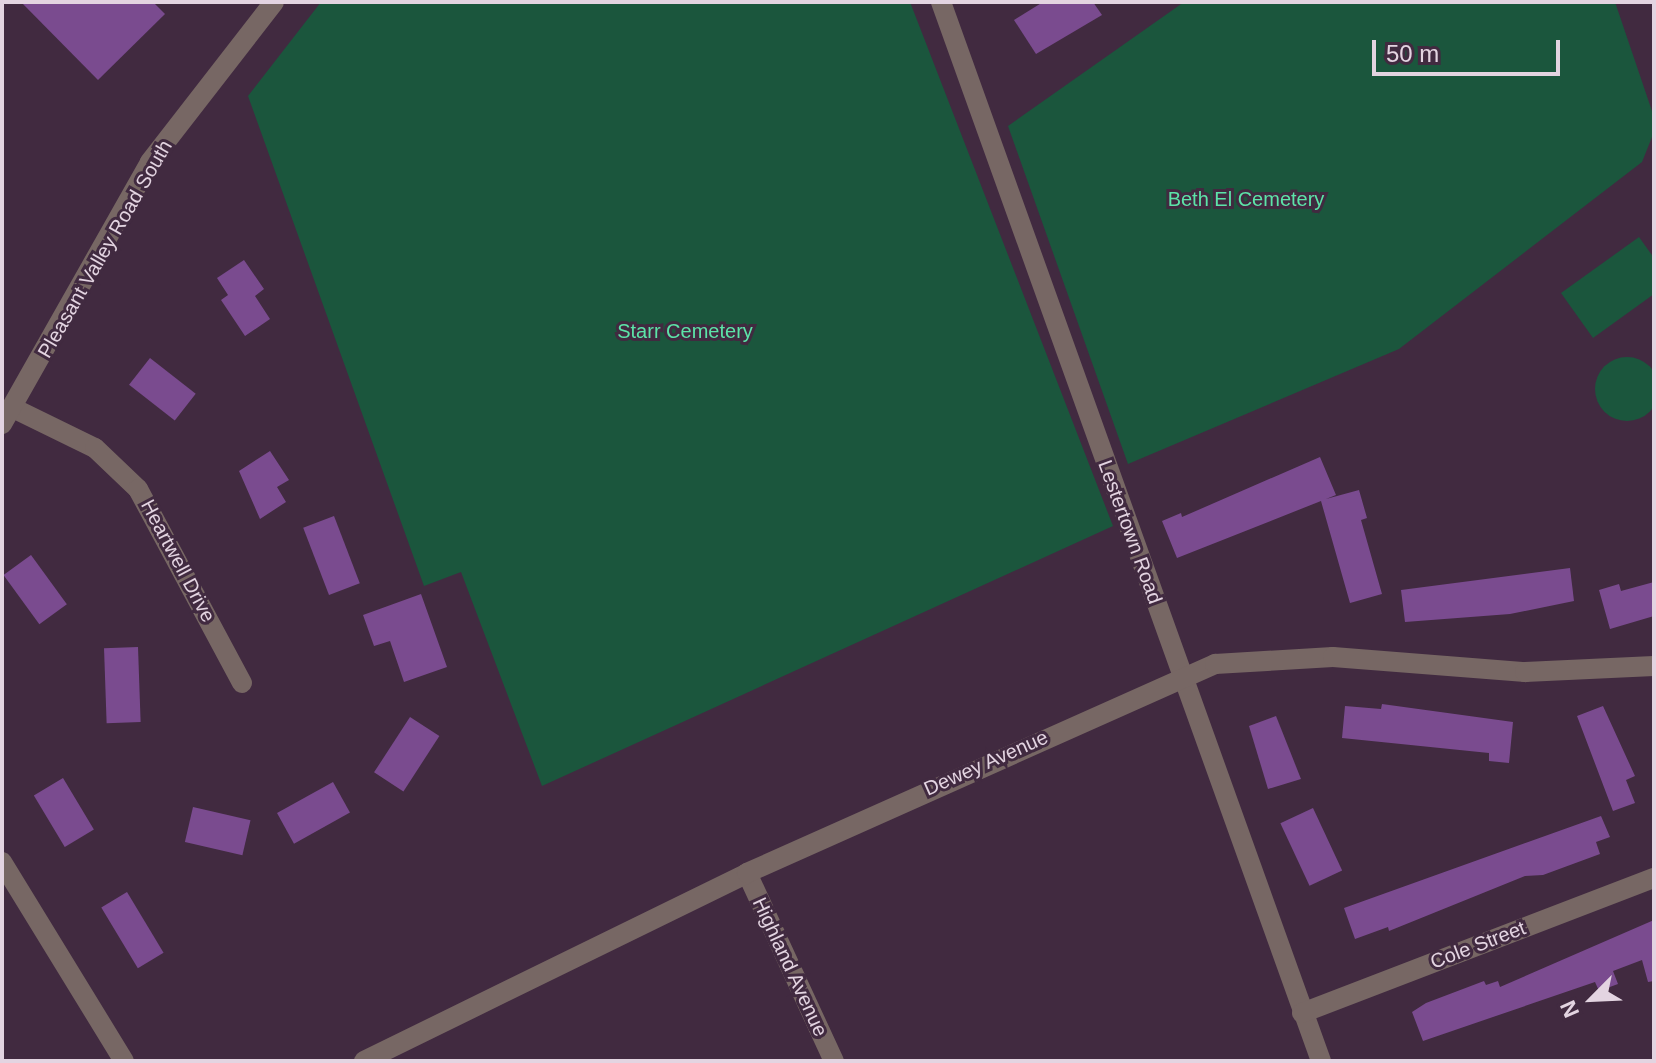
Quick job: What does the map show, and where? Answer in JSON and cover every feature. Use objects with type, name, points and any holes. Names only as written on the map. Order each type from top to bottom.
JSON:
[{"type":"street","name":"Pleasant Valley Road South","points":[[8,416],[150,162],[274,2]]},
{"type":"street","name":"Lestertown Road","points":[[941,2],[1321,1061]]},
{"type":"street","name":"Heartwell Drive","points":[[8,416],[95,448],[138,489],[242,683]]},
{"type":"street","name":"Dewey Avenue","points":[[364,1061],[747,873],[1182,674],[1215,664],[1333,657],[1525,672],[1654,666]]},
{"type":"street","points":[[2,862],[124,1061]]},
{"type":"street","name":"Highland Avenue","points":[[747,873],[834,1061]]},
{"type":"street","name":"Cole Street","points":[[1302,1013],[1654,878]]},
{"type":"green space","name":"Starr Cemetery","points":[[321,2],[910,2],[1113,526],[542,786],[461,572],[424,586],[248,96]]},
{"type":"green space","name":"Beth El Cemetery","points":[[1184,2],[1615,2],[1654,117],[1654,132],[1642,162],[1399,349],[1128,464],[1008,126]]},
{"type":"green space","points":[[1639,237],[1654,258],[1654,294],[1593,338],[1561,293]]},
{"type":"green space","points":[[1621,357],[1633,357],[1650,366],[1657,377],[1657,401],[1650,412],[1633,421],[1621,421],[1609,416],[1600,407],[1595,395],[1595,383],[1600,371],[1609,362]]},
{"type":"building","points":[[21,2],[153,2],[165,14],[98,80]]},
{"type":"building","points":[[1043,2],[1093,2],[1102,15],[1036,54],[1014,20]]},
{"type":"building","points":[[244,260],[264,289],[255,296],[270,319],[245,336],[221,300],[228,295],[217,278]]},
{"type":"building","points":[[150,358],[196,394],[175,421],[129,385]]},
{"type":"building","points":[[270,451],[289,480],[277,487],[286,502],[260,519],[239,471]]},
{"type":"building","points":[[1320,457],[1336,495],[1326,499],[1359,490],[1367,518],[1361,520],[1382,594],[1350,603],[1321,501],[1177,558],[1162,521],[1181,513],[1182,517]]},
{"type":"building","points":[[334,516],[360,583],[329,595],[303,528]]},
{"type":"building","points":[[31,555],[67,604],[39,624],[3,575]]},
{"type":"building","points":[[1570,568],[1574,601],[1510,614],[1405,622],[1401,590]]},
{"type":"building","points":[[1654,582],[1654,616],[1610,629],[1599,590],[1619,584],[1621,591]]},
{"type":"building","points":[[421,594],[447,667],[404,682],[390,641],[374,646],[363,615]]},
{"type":"building","points":[[138,647],[141,722],[107,723],[104,648]]},
{"type":"building","points":[[1382,704],[1513,722],[1509,763],[1489,761],[1489,753],[1342,738],[1345,706],[1381,709]]},
{"type":"building","points":[[1603,706],[1635,776],[1626,780],[1635,803],[1613,811],[1577,716]]},
{"type":"building","points":[[1276,716],[1301,779],[1268,789],[1249,726]]},
{"type":"building","points":[[410,717],[439,736],[403,791],[374,772]]},
{"type":"building","points":[[63,778],[94,829],[65,847],[34,796]]},
{"type":"building","points":[[333,782],[350,813],[294,844],[277,813]]},
{"type":"building","points":[[193,807],[250,820],[242,855],[185,842]]},
{"type":"building","points":[[1313,808],[1342,871],[1310,886],[1280,823]]},
{"type":"building","points":[[1601,816],[1610,837],[1596,842],[1600,854],[1543,875],[1525,876],[1389,931],[1388,927],[1355,939],[1344,908]]},
{"type":"building","points":[[127,892],[164,953],[138,968],[101,907]]},
{"type":"building","points":[[1654,920],[1654,981],[1648,982],[1642,960],[1613,971],[1618,984],[1599,991],[1595,982],[1423,1041],[1412,1012],[1426,1003],[1484,981],[1486,985],[1498,981],[1500,987]]}]
